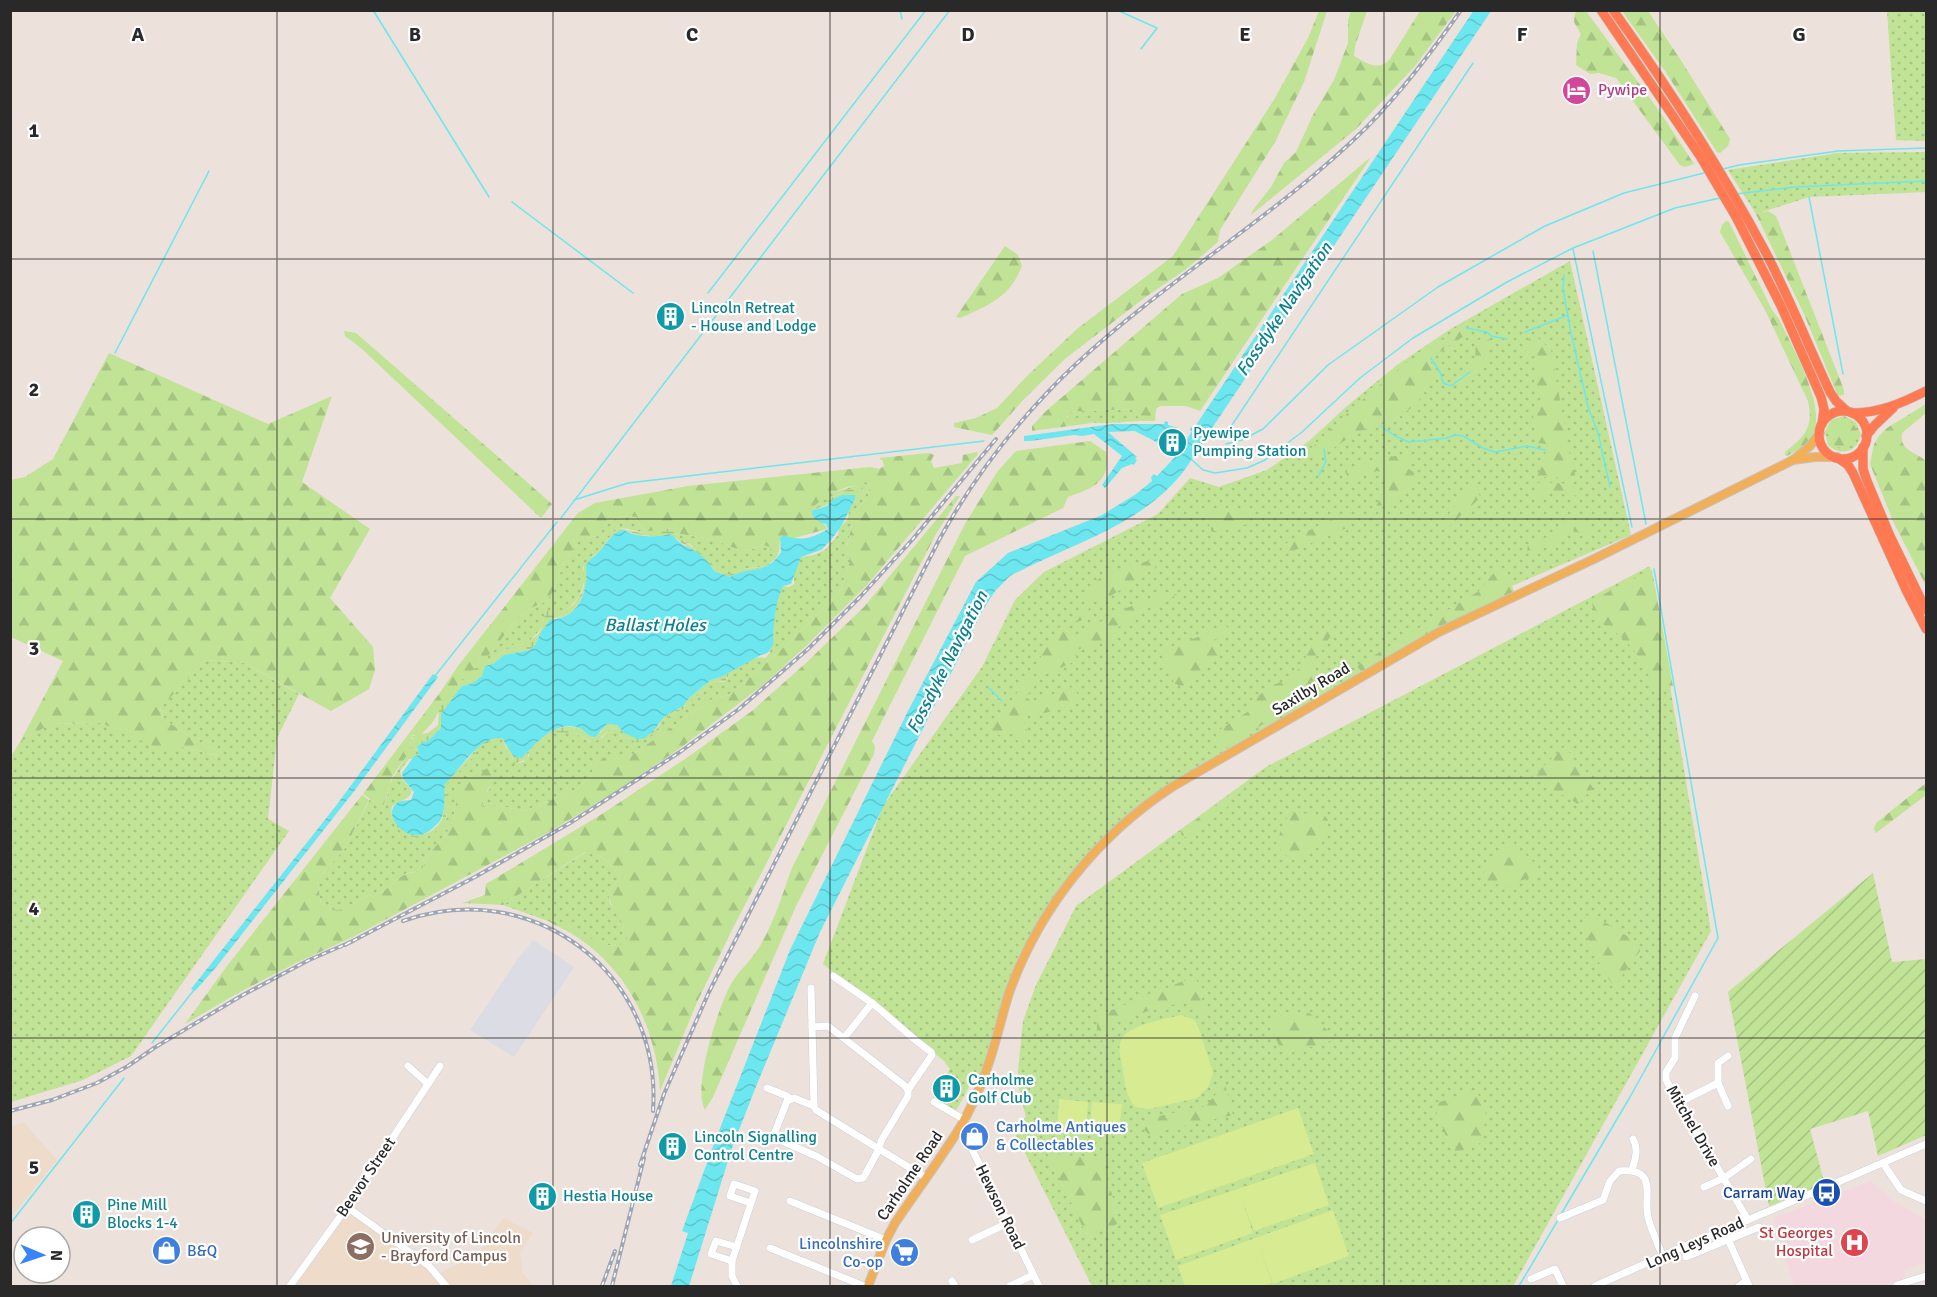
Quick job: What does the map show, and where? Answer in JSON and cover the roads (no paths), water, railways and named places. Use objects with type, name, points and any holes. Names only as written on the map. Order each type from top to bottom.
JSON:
[{"type":"highway","points":[[1601,10],[1704,154]]},
{"type":"highway","points":[[1613,10],[1667,89],[1790,302],[1830,392],[1836,401],[1863,423],[1866,436]]},
{"type":"highway","points":[[1740,216],[1821,397],[1824,409],[1820,439],[1824,448],[1848,465],[1853,473],[1926,629]]},
{"type":"highway","points":[[1821,428],[1827,417],[1835,412],[1874,412],[1895,406],[1926,391]]},
{"type":"highway","points":[[1895,406],[1866,436],[1862,462],[1867,481],[1890,536],[1926,610]]},
{"type":"highway","points":[[1837,458],[1851,457],[1863,447]]},
{"type":"main road","name":"Saxilby Road","points":[[981,1084],[1026,949],[1045,916],[1068,885],[1114,832],[1152,801],[1185,779],[1439,633],[1793,460],[1810,446],[1821,428]]},
{"type":"main road","name":"Saxilby Road","points":[[1793,460],[1815,457],[1837,458]]},
{"type":"main road","name":"Carholme Road","points":[[866,1287],[886,1240],[959,1130],[981,1084]]},
{"type":"street","points":[[790,1099],[787,1101],[773,1137],[818,1157],[857,1179],[863,1178],[881,1141],[908,1096],[908,1090],[931,1058],[931,1052],[911,1038],[872,1003],[833,976]]},
{"type":"street","points":[[811,988],[814,1106],[816,1110],[926,1177]]},
{"type":"street","name":"Mitchel Drive","points":[[1695,996],[1675,1038],[1675,1058],[1666,1072],[1666,1080],[1748,1220]]},
{"type":"street","points":[[844,1038],[872,1003]]},
{"type":"street","points":[[812,1027],[828,1026],[908,1090]]},
{"type":"street","points":[[1728,1056],[1718,1063],[1718,1083],[1728,1107]]},
{"type":"street","points":[[408,1066],[428,1084]]},
{"type":"street","name":"Beevor Street","points":[[290,1287],[440,1066]]},
{"type":"street","points":[[1680,1102],[1718,1083]]},
{"type":"street","points":[[767,1088],[790,1099],[794,1098],[814,1106]]},
{"type":"street","points":[[934,1102],[965,1120]]},
{"type":"street","name":"Hewson Road","points":[[959,1130],[966,1136],[1039,1287]]},
{"type":"street","points":[[1632,1170],[1636,1151],[1633,1139]]},
{"type":"street","name":"Long Leys Road","points":[[1595,1287],[1926,1144]]},
{"type":"street","points":[[1704,1187],[1724,1178],[1751,1159]]},
{"type":"street","points":[[1883,1163],[1901,1190],[1926,1201]]},
{"type":"street","points":[[1560,1218],[1603,1200],[1610,1181],[1619,1171],[1632,1170],[1641,1176],[1648,1186],[1647,1215],[1663,1257]]},
{"type":"street","points":[[790,1201],[886,1240]]},
{"type":"street","points":[[737,1287],[732,1276],[732,1261],[751,1203]]},
{"type":"street","points":[[346,1207],[429,1266],[446,1287]]},
{"type":"street","points":[[972,1240],[1008,1223]]},
{"type":"street","points":[[1686,1257],[1759,1227]]},
{"type":"street","points":[[1725,1230],[1748,1284],[1739,1287]]},
{"type":"street","points":[[732,1261],[711,1254],[716,1240],[737,1247]]},
{"type":"street","points":[[770,1248],[866,1287]]},
{"type":"street","points":[[1531,1279],[1555,1269],[1563,1287]]},
{"type":"street","points":[[1010,1287],[1033,1275]]},
{"type":"street","points":[[1897,1285],[1926,1276]]},
{"type":"water","name":"Fossdyke Navigation","points":[[1474,10],[1491,11],[1180,476],[1161,496],[1114,527],[1010,576],[995,591],[983,610],[820,932],[732,1148],[689,1286],[671,1286],[688,1233],[682,1231],[790,950],[908,711],[976,582],[1008,553],[1102,515],[1136,494],[1152,481],[1151,477],[1154,474],[1157,476],[1177,455],[1175,453],[1178,449],[1181,450],[1192,431],[1191,427],[1194,428]]},
{"type":"water","points":[[1165,421],[1168,425],[1178,428],[1175,435],[1170,433],[1162,435],[1167,442],[1164,446],[1135,431],[1108,432],[1137,457],[1135,459],[1137,460],[1134,465],[1122,468],[1105,488],[1102,485],[1122,456],[1094,434],[1024,441],[1024,436],[1113,424],[1164,424]]},
{"type":"water","name":"Ballast Holes","points":[[843,495],[855,495],[855,499],[842,525],[821,550],[801,557],[791,584],[783,586],[776,608],[773,645],[767,653],[711,680],[690,697],[683,706],[665,716],[645,738],[638,739],[624,733],[617,725],[607,724],[595,737],[579,728],[562,727],[547,734],[522,758],[514,757],[502,738],[485,742],[470,755],[445,784],[443,813],[433,828],[424,834],[415,835],[407,833],[395,822],[392,815],[393,808],[399,802],[411,800],[414,792],[403,779],[402,773],[414,756],[419,755],[417,746],[430,739],[441,728],[441,714],[462,686],[473,683],[482,676],[485,666],[493,664],[504,655],[530,650],[550,620],[568,615],[574,610],[585,589],[586,565],[616,532],[624,530],[646,536],[670,534],[702,556],[714,571],[730,577],[770,564],[781,552],[780,538],[783,535],[806,538],[828,529],[826,524],[818,521],[811,511],[827,506],[833,499]]},
{"type":"water","points":[[433,674],[438,677],[355,790],[217,966],[195,991],[191,989],[335,807]]},
{"type":"waterway","points":[[373,10],[489,197]]},
{"type":"waterway","points":[[900,10],[902,19]]},
{"type":"waterway","points":[[708,293],[926,10]]},
{"type":"waterway","points":[[561,518],[950,10]]},
{"type":"waterway","points":[[1117,10],[1157,28],[1141,49]]},
{"type":"waterway","points":[[1226,434],[1473,63]]},
{"type":"waterway","points":[[1723,169],[1838,151],[1926,148]]},
{"type":"waterway","points":[[115,353],[209,171]]},
{"type":"waterway","points":[[1226,444],[1242,440],[1263,429],[1328,365],[1438,287],[1545,226],[1624,193],[1704,173]]},
{"type":"waterway","points":[[1736,194],[1795,187],[1926,181]]},
{"type":"waterway","points":[[1809,197],[1843,374]]},
{"type":"waterway","points":[[1192,460],[1203,470],[1215,473],[1247,468],[1265,460],[1302,432],[1360,378],[1413,338],[1507,282],[1573,248],[1675,208],[1720,198]]},
{"type":"waterway","points":[[512,202],[633,293]]},
{"type":"waterway","points":[[1573,249],[1632,527]]},
{"type":"waterway","points":[[1593,251],[1646,524]]},
{"type":"waterway","points":[[1564,275],[1563,289],[1571,333],[1610,487]]},
{"type":"waterway","points":[[1525,332],[1568,315]]},
{"type":"waterway","points":[[1466,328],[1507,339]]},
{"type":"waterway","points":[[1431,358],[1441,374],[1443,383],[1451,386],[1470,372]]},
{"type":"waterway","points":[[1381,426],[1409,442],[1455,435],[1463,436],[1495,452],[1527,446],[1545,450]]},
{"type":"waterway","points":[[574,500],[628,483],[984,441]]},
{"type":"waterway","points":[[1319,475],[1326,461],[1324,449]]},
{"type":"waterway","points":[[435,676],[557,522]]},
{"type":"waterway","points":[[1560,1216],[1630,1097],[1718,938],[1654,569]]},
{"type":"waterway","points":[[989,688],[1002,701]]},
{"type":"waterway","points":[[152,1043],[194,990]]},
{"type":"waterway","points":[[10,1224],[124,1078]]},
{"type":"waterway","points":[[1519,1286],[1558,1220]]},
{"type":"railway","points":[[640,1165],[664,1094],[709,992],[939,540],[968,492],[1000,447],[1055,384],[1075,365],[1147,304],[1297,189],[1367,127],[1416,71],[1461,10]]},
{"type":"railway","points":[[345,945],[475,877],[570,823],[680,752],[739,709],[808,649],[860,597],[912,540],[996,439]]},
{"type":"railway","points":[[403,921],[451,910],[498,912],[542,925],[581,947],[613,979],[636,1017],[650,1062],[653,1111]]},
{"type":"railway","points":[[10,1111],[52,1100],[97,1083],[241,996],[309,960],[353,941]]},
{"type":"railway","points":[[612,1286],[644,1158]]},
{"type":"railway","points":[[602,1286],[615,1251]]},
{"type":"place","name":"Pywipe","points":[[1577,90]]},
{"type":"place","name":"Lincoln Retreat - House and Lodge","points":[[670,317]]},
{"type":"place","name":"Pyewipe Pumping Station","points":[[1172,442]]},
{"type":"place","name":"Carholme Golf Club","points":[[947,1089]]},
{"type":"place","name":"Carholme Antiques & Collectables","points":[[975,1136]]},
{"type":"place","name":"Lincoln Signalling Control Centre","points":[[673,1146]]},
{"type":"place","name":"Carram Way","points":[[1826,1193]]},
{"type":"place","name":"Hestia House","points":[[542,1196]]},
{"type":"place","name":"Pine Mill Blocks 1-4","points":[[86,1214]]},
{"type":"place","name":"St Georges Hospital","points":[[1854,1242]]},
{"type":"place","name":"University of Lincoln - Brayford Campus","points":[[360,1247]]},
{"type":"place","name":"B&Q","points":[[166,1251]]},
{"type":"place","name":"Lincolnshire Co-op","points":[[904,1253]]}]
